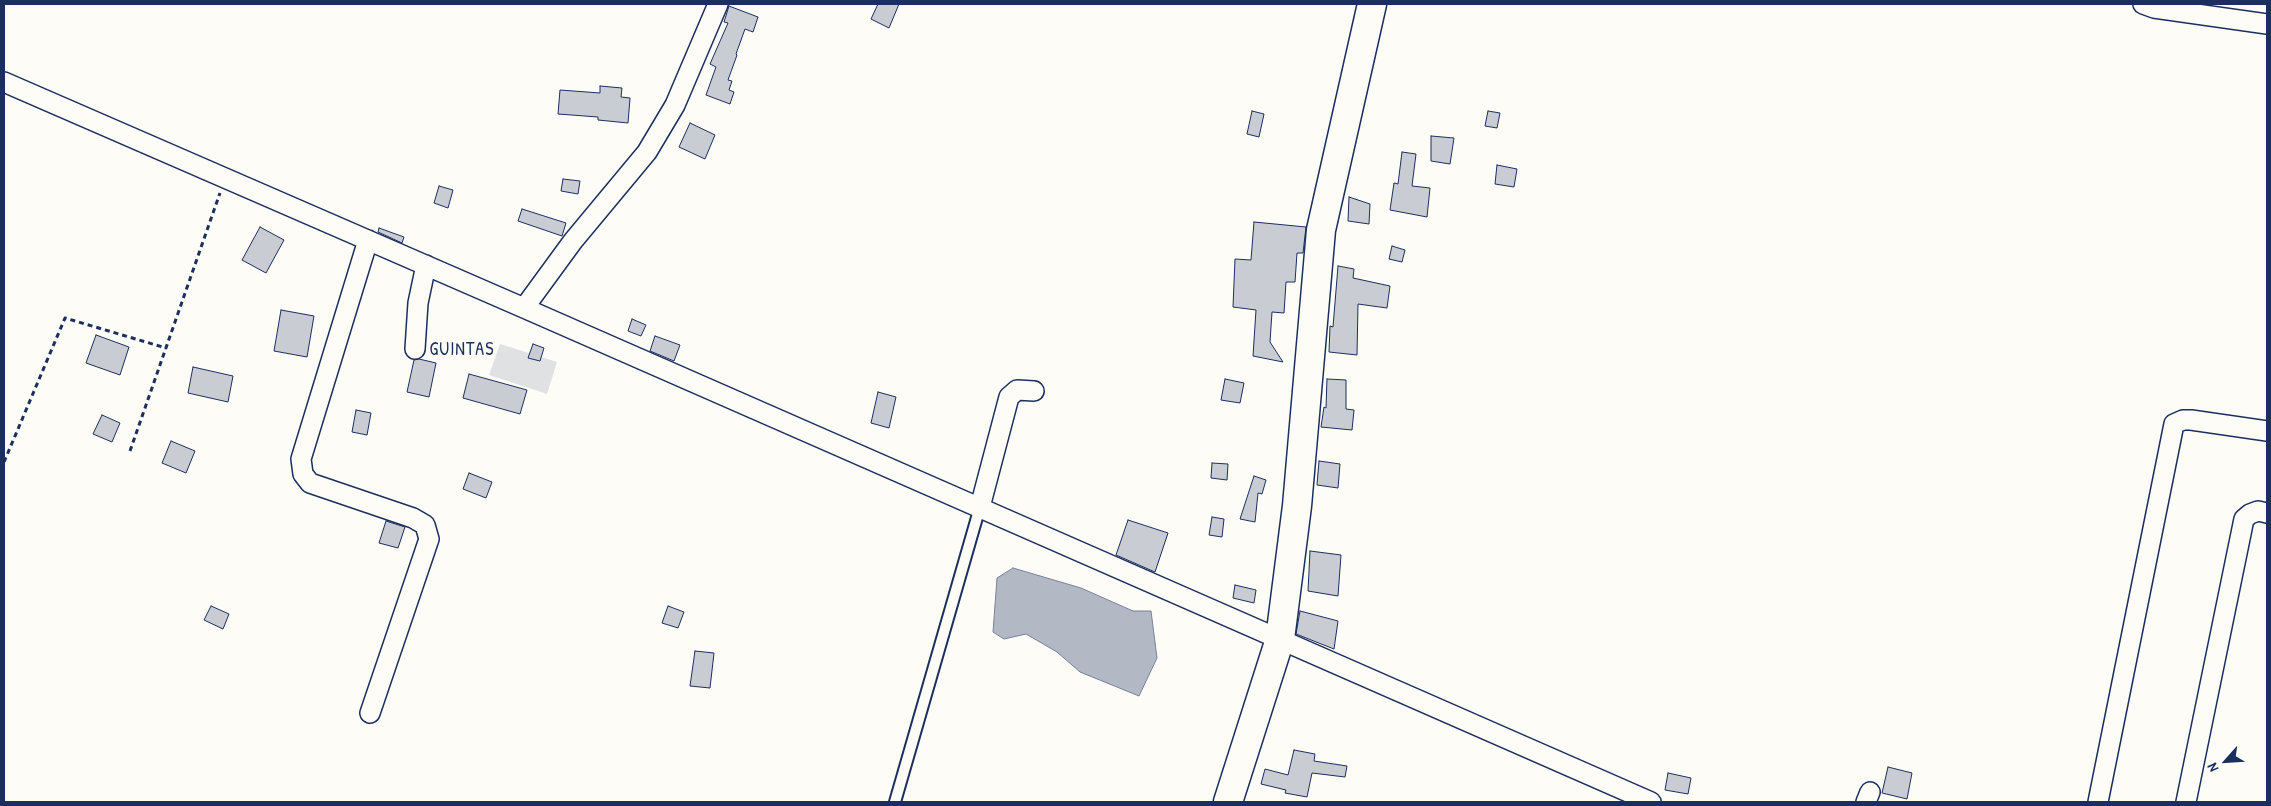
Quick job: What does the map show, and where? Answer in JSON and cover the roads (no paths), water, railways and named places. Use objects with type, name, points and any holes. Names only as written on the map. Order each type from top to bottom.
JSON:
[{"type":"street","points":[[524,308],[572,241],[647,152],[675,105],[718,4]]},
{"type":"street","points":[[1228,802],[1280,639],[1298,506],[1321,230],[1372,4]]},
{"type":"street","points":[[2149,6],[2267,24]]},
{"type":"street","points":[[4,82],[980,507],[1651,802]]},
{"type":"street","points":[[368,240],[301,458],[303,474],[310,483],[413,518],[425,526],[429,539],[370,713]]},
{"type":"street","points":[[415,349],[418,303],[426,265]]},
{"type":"street","points":[[980,507],[1009,397],[1017,390],[1034,391]]},
{"type":"street","points":[[2098,802],[2174,424],[2183,420],[2191,420],[2267,431]]},
{"type":"street","points":[[2186,802],[2244,520],[2250,514],[2258,512],[2267,513]]},
{"type":"lane","points":[[895,802],[980,507]]},
{"type":"district","name":"GUINTAS","points":[[462,350]]}]
